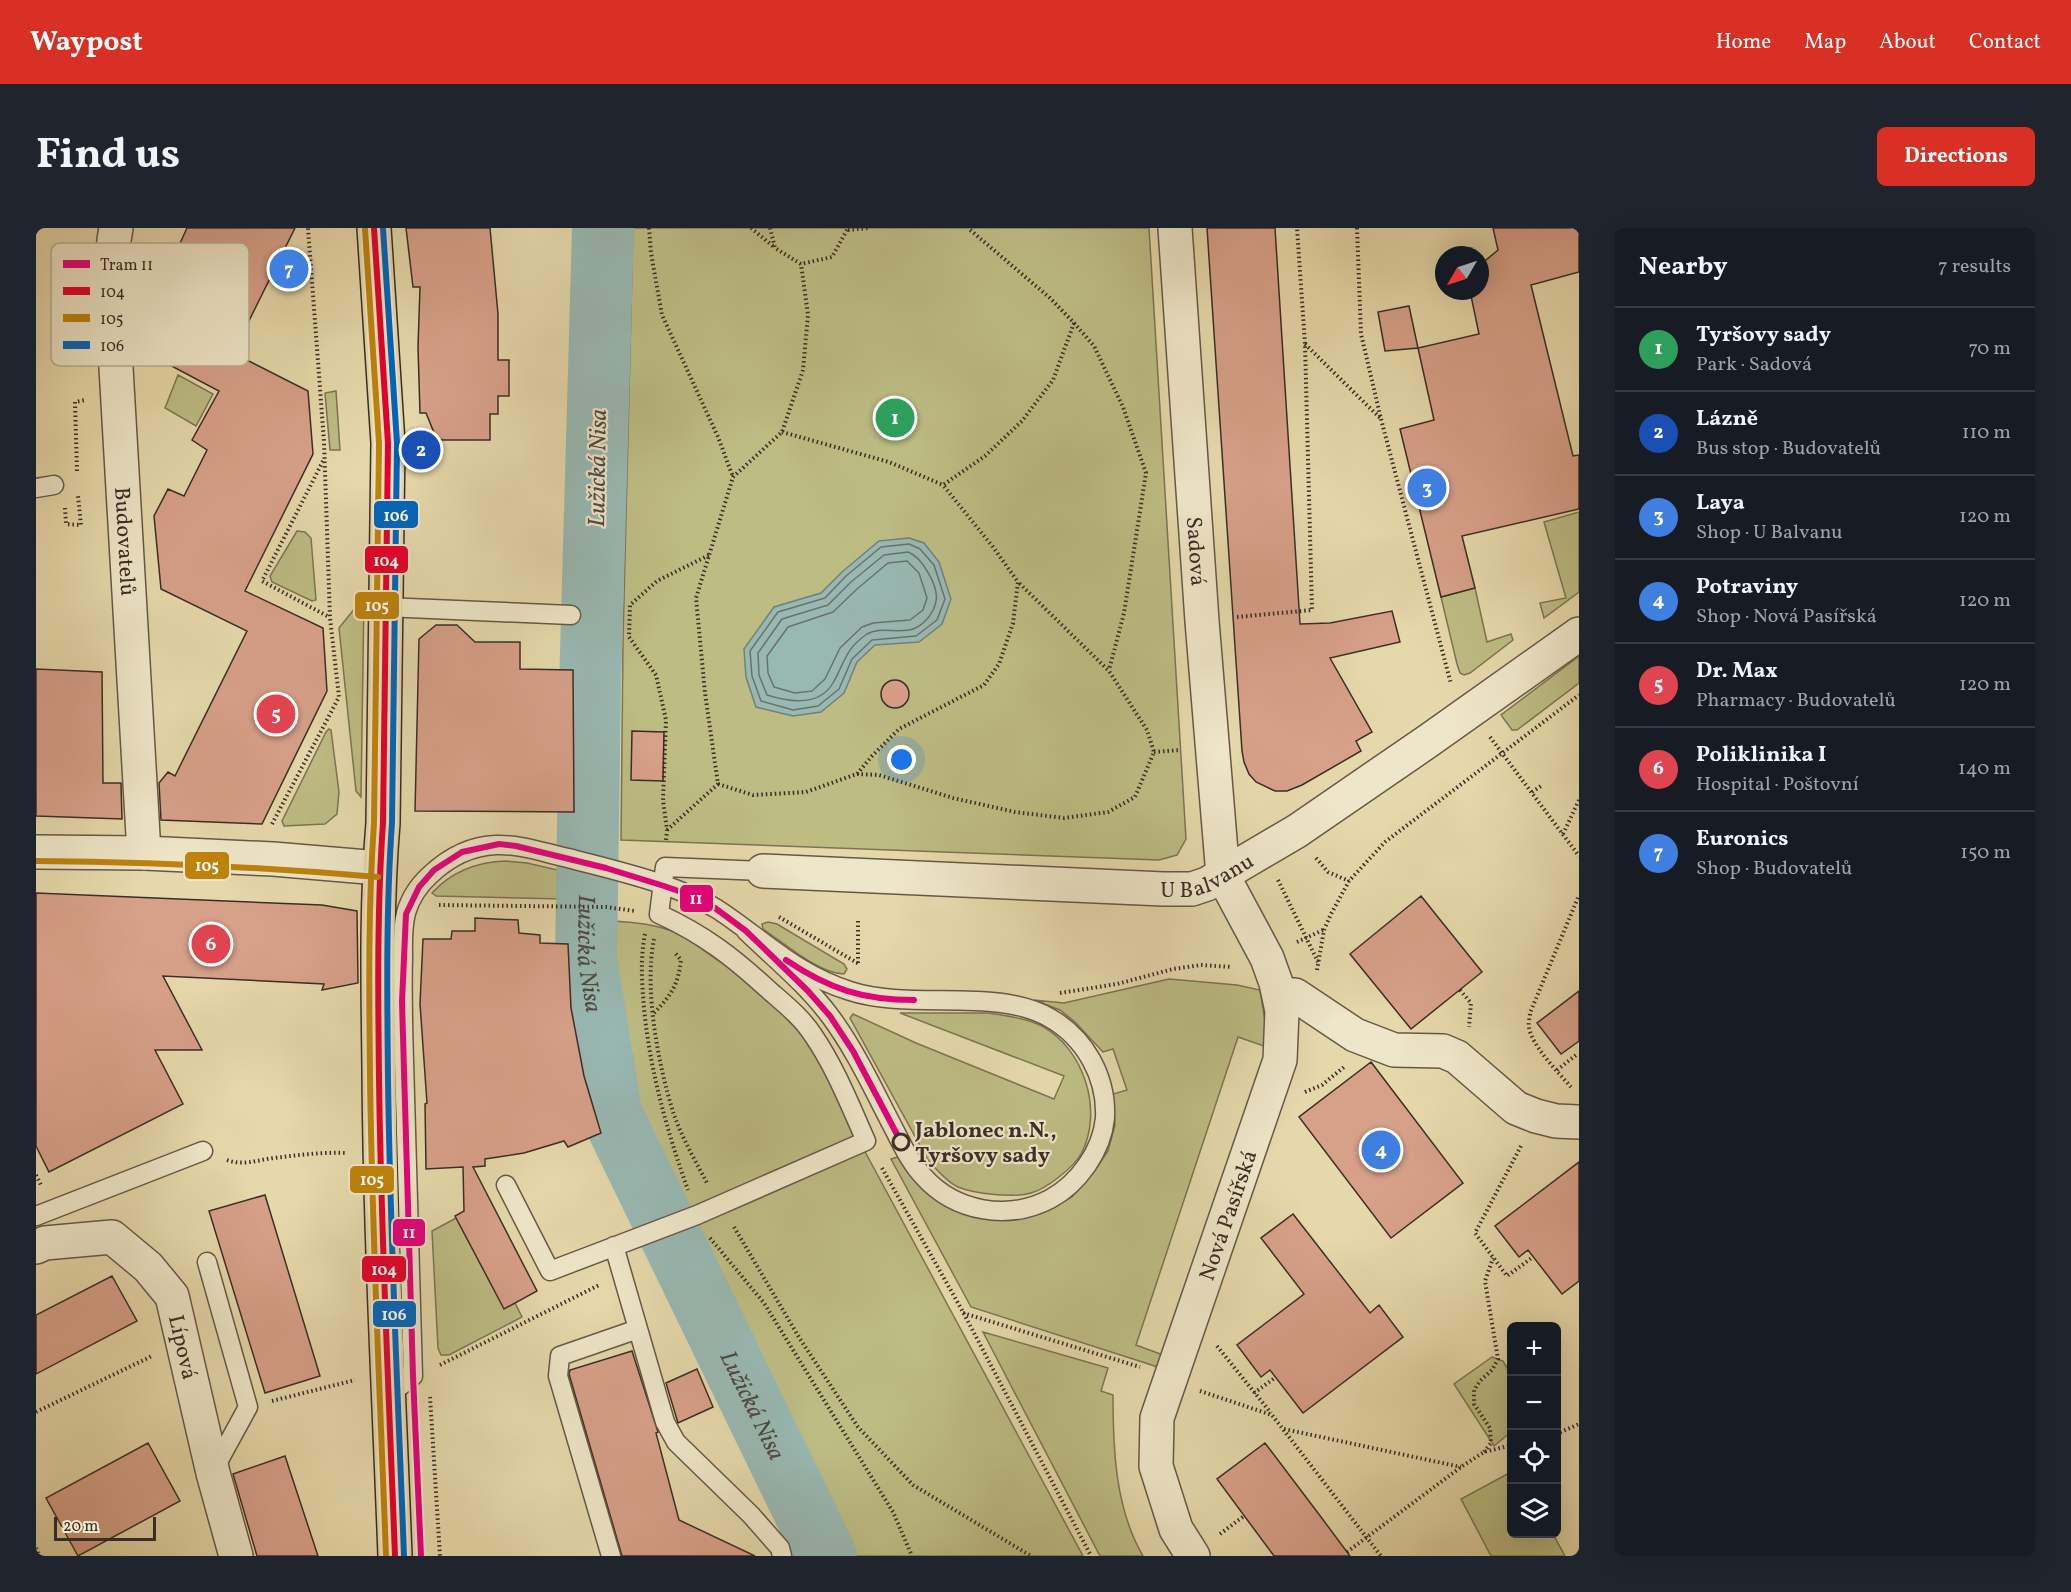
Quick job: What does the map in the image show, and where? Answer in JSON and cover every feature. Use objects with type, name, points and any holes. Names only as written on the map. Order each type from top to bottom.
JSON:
[{"type":"main road","points":[[374,228],[388,443],[383,824],[377,943],[390,1008],[380,1138],[376,1387],[395,1556]]},
{"type":"street","name":"Budovatelů","points":[[114,243],[116,228]]},
{"type":"street","name":"Sadová","points":[[1175,228],[1201,609],[1223,876]]},
{"type":"street","name":"Budovatelů","points":[[116,366],[144,853]]},
{"type":"street","name":"U Balvanu","points":[[763,871],[1192,889],[1223,876],[1297,831],[1579,634]]},
{"type":"street","points":[[36,852],[144,853],[273,859],[379,868]]},
{"type":"street","name":"Nová Pasířská","points":[[1193,1556],[1176,1529],[1156,1466],[1157,1418],[1280,1060],[1282,1011],[1280,996],[1267,958],[1223,876]]},
{"type":"street","points":[[1280,996],[1295,995],[1355,1035],[1394,1050],[1443,1051],[1456,1057],[1516,1108],[1556,1121],[1579,1122]]},
{"type":"street","name":"Lípová","points":[[38,1233],[112,1238],[148,1267],[172,1296],[213,1473],[236,1556]]},
{"type":"lane","points":[[385,607],[571,615]]},
{"type":"lane","points":[[390,1008],[406,914],[419,887],[435,870],[462,852],[499,844],[516,846],[606,868],[690,895],[715,908],[797,968],[849,991],[876,999],[1023,1006],[1047,1016],[1067,1030],[1080,1043],[1091,1058],[1100,1079],[1105,1120],[1092,1158],[1078,1177],[1065,1189],[1048,1200],[1024,1209],[1003,1212],[983,1211],[959,1202],[940,1191],[923,1177],[906,1153],[853,1051],[830,1016],[808,991],[746,931]]},
{"type":"lane","points":[[506,1185],[550,1271],[719,1206],[866,1141],[828,1059],[812,1033],[793,1012],[733,958],[683,925],[653,919],[664,886],[665,867],[763,871]]},
{"type":"lane","points":[[38,1233],[203,1151]]},
{"type":"lane","points":[[614,1246],[665,1422],[676,1442],[751,1515],[780,1548],[782,1556]]},
{"type":"lane","points":[[207,1262],[248,1407],[213,1473]]},
{"type":"lane","points":[[611,1556],[558,1376],[560,1356],[638,1329]]},
{"type":"path","points":[[268,831],[339,697],[330,618],[325,459],[308,228]]},
{"type":"path","points":[[649,228],[662,315],[718,437],[733,477]]},
{"type":"path","points":[[751,228],[775,248],[801,264],[832,257],[848,229],[868,228]]},
{"type":"path","points":[[770,228],[775,248]]},
{"type":"path","points":[[968,228],[1050,298],[1094,346],[1123,406],[1146,473],[1124,613],[1109,671]]},
{"type":"path","points":[[1236,618],[1312,610],[1305,344],[1297,228]]},
{"type":"path","points":[[1358,228],[1361,334],[1381,419],[1453,691]]},
{"type":"path","points":[[718,784],[705,693],[696,598],[733,477],[782,432],[803,370],[808,315],[801,264]]},
{"type":"path","points":[[943,485],[985,456],[1022,421],[1053,380],[1074,323]]},
{"type":"path","points":[[1305,344],[1381,419]]},
{"type":"path","points":[[77,478],[75,402],[94,399]]},
{"type":"path","points":[[718,784],[753,795],[807,792],[857,774],[879,775],[953,798],[1015,812],[1064,818],[1108,812],[1135,797],[1154,752],[1147,730],[1109,671],[1018,582],[943,485],[889,462],[782,432]]},
{"type":"path","points":[[325,459],[262,581],[330,618]]},
{"type":"path","points":[[710,554],[657,581],[630,605],[629,637],[656,675],[666,720],[663,800],[667,830],[718,784]]},
{"type":"path","points":[[857,774],[898,729],[984,685],[999,664],[1013,623],[1018,582]]},
{"type":"path","points":[[1279,882],[1318,963],[1324,930],[1349,881],[1385,842],[1579,695]]},
{"type":"path","points":[[1484,729],[1579,856]]},
{"type":"path","points":[[1154,752],[1180,750]]},
{"type":"path","points":[[1532,792],[1541,786]]},
{"type":"path","points":[[1563,834],[1579,800]]},
{"type":"path","points":[[1315,856],[1328,872],[1349,881]]},
{"type":"path","points":[[1572,1088],[1531,1035],[1528,1025],[1530,1012],[1579,895]]},
{"type":"path","points":[[439,905],[606,907]]},
{"type":"path","points":[[779,918],[858,963],[866,970]]},
{"type":"path","points":[[653,919],[650,973],[659,1057],[674,1113],[696,1163],[719,1206],[742,1240],[800,1338],[858,1426],[913,1485],[1031,1556]]},
{"type":"path","points":[[653,919],[642,947],[641,975],[650,1059],[689,1218],[708,1236],[764,1303],[893,1512],[912,1556]]},
{"type":"path","points":[[858,920],[858,963]]},
{"type":"path","points":[[1288,945],[1324,930]]},
{"type":"path","points":[[653,947],[661,947]]},
{"type":"path","points":[[653,1014],[666,1000],[679,980],[681,960],[670,947]]},
{"type":"path","points":[[1056,994],[1117,984],[1201,964],[1234,967]]},
{"type":"path","points":[[1557,1070],[1576,1055]]},
{"type":"path","points":[[1299,1095],[1322,1085],[1348,1065]]},
{"type":"path","points":[[1533,1257],[1507,1276],[1475,1233],[1536,1116]]},
{"type":"path","points":[[203,1151],[238,1164],[328,1152],[349,1153]]},
{"type":"path","points":[[878,1162],[963,1312],[1090,1556]]},
{"type":"path","points":[[1347,1552],[1484,1452],[1491,1443],[1490,1428],[1474,1404],[1474,1390],[1479,1380],[1492,1370],[1498,1359],[1485,1281],[1494,1258]]},
{"type":"path","points":[[438,1366],[622,1274]]},
{"type":"path","points":[[963,1312],[1140,1367]]},
{"type":"path","points":[[1217,1346],[1382,1556]]},
{"type":"path","points":[[36,1412],[153,1355]]},
{"type":"path","points":[[1254,1393],[1276,1377]]},
{"type":"path","points":[[248,1407],[376,1387]]},
{"type":"path","points":[[1193,1388],[1272,1415]]},
{"type":"path","points":[[430,1394],[440,1556]]},
{"type":"path","points":[[1561,1432],[1579,1424]]},
{"type":"path","points":[[1284,1429],[1461,1467]]},
{"type":"path","points":[[1484,1452],[1507,1446]]},
{"type":"path","points":[[1218,1536],[1244,1516]]},
{"type":"path","points":[[36,1548],[40,1556]]},
{"type":"green space","points":[[633,228],[1149,228],[1186,839],[1177,855],[1159,860],[621,840],[623,640]]},
{"type":"green space","points":[[178,375],[213,394],[196,426],[165,408]]},
{"type":"green space","points":[[336,391],[340,450],[330,450],[325,393]]},
{"type":"green space","points":[[1579,512],[1579,592],[1544,618],[1540,603],[1566,598],[1544,522]]},
{"type":"green space","points":[[297,531],[305,532],[311,538],[316,600],[312,601],[272,582],[270,576]]},
{"type":"green space","points":[[1475,588],[1487,642],[1511,634],[1513,640],[1470,673],[1464,675],[1460,673],[1457,664],[1441,597]]},
{"type":"green space","points":[[364,597],[361,797],[356,791],[339,628]]},
{"type":"green space","points":[[1579,656],[1579,683],[1517,730],[1512,730],[1501,715]]},
{"type":"green space","points":[[329,729],[331,730],[339,792],[337,814],[325,824],[284,826],[282,821]]},
{"type":"green space","points":[[506,861],[562,871],[563,899],[436,896],[432,893],[456,873],[465,869],[485,863]]},
{"type":"green space","points":[[609,921],[655,926],[673,931],[691,941],[754,986],[779,1008],[806,1040],[1083,1556],[845,1556],[646,1150],[608,1023],[595,924]]},
{"type":"green space","points":[[768,922],[777,924],[844,964],[847,969],[844,974],[824,969],[802,957],[763,929],[762,924]]},
{"type":"green space","points":[[1169,979],[1237,985],[1260,990],[1266,1027],[1264,1046],[1238,1037],[1136,1345],[1163,1355],[1158,1367],[971,1307],[891,1159],[901,1156],[967,1213],[991,1220],[1014,1219],[1045,1210],[1072,1197],[1108,1151],[1115,1125],[1113,1094],[1127,1090],[1113,1049],[1103,1052],[1075,1022],[1060,1010],[1034,1000],[1064,1003]]},
{"type":"green space","points":[[900,1013],[989,1013],[1029,1021],[1057,1036],[1079,1065],[1086,1082],[1091,1119],[1088,1137],[1081,1154],[1059,1177],[1031,1193],[1004,1195],[974,1192],[958,1187],[942,1175],[928,1160],[850,1018],[853,1014],[916,1043],[1054,1099],[1064,1076]]},
{"type":"green space","points":[[458,1217],[514,1301],[522,1317],[449,1355],[441,1355],[438,1348],[432,1231]]},
{"type":"green space","points":[[983,1332],[1108,1368],[1101,1391],[1113,1395],[1115,1457],[1121,1498],[1126,1518],[1143,1556],[1100,1556]]},
{"type":"green space","points":[[1492,1357],[1503,1361],[1507,1368],[1507,1435],[1494,1446],[1454,1384]]},
{"type":"green space","points":[[1507,1474],[1507,1538],[1555,1538],[1565,1556],[1491,1556],[1461,1499]]},
{"type":"water","points":[[909,538],[924,543],[939,562],[951,599],[942,624],[919,642],[875,645],[857,662],[844,693],[821,712],[793,716],[756,707],[746,677],[744,649],[774,607],[821,593],[879,541]]},
{"type":"building","points":[[187,228],[295,228],[249,321],[249,243],[180,243]]},
{"type":"building","points":[[406,228],[490,228],[498,314],[498,360],[509,360],[509,396],[498,396],[498,414],[490,414],[490,440],[437,440],[426,413],[420,413],[418,347],[420,287],[413,287]]},
{"type":"building","points":[[1207,228],[1275,228],[1300,624],[1330,623],[1392,611],[1400,642],[1330,658],[1372,732],[1356,741],[1361,751],[1302,785],[1287,791],[1275,791],[1256,782],[1249,774],[1242,751]]},
{"type":"building","points":[[1493,228],[1579,228],[1579,272],[1531,285],[1573,456],[1579,455],[1579,509],[1462,536],[1475,588],[1441,597],[1400,429],[1434,420],[1418,348],[1479,334],[1472,300],[1489,300],[1489,258],[1498,250]]},
{"type":"building","points":[[1409,306],[1418,348],[1385,351],[1378,312]]},
{"type":"building","points":[[249,361],[308,391],[313,454],[245,591],[323,628],[327,691],[262,824],[161,820],[159,783],[168,772],[175,776],[247,631],[161,589],[154,516],[168,489],[184,496],[207,450],[192,440],[219,391],[172,366],[249,366]]},
{"type":"building","points":[[436,625],[457,625],[475,642],[520,642],[520,669],[573,670],[574,812],[415,811],[419,639]]},
{"type":"building","points":[[36,669],[102,672],[103,783],[121,783],[122,819],[36,816]]},
{"type":"building","points":[[895,680],[905,684],[909,694],[905,704],[895,708],[885,704],[881,694],[885,684]]},
{"type":"building","points":[[632,731],[664,732],[663,781],[631,780]]},
{"type":"building","points":[[36,893],[322,905],[357,911],[358,983],[322,990],[324,984],[163,976],[202,1050],[155,1050],[183,1104],[49,1172],[36,1146]]},
{"type":"building","points":[[1421,896],[1482,972],[1411,1029],[1350,954]]},
{"type":"building","points":[[475,918],[518,920],[519,933],[540,935],[540,943],[568,944],[571,1008],[584,1076],[601,1133],[568,1147],[564,1141],[524,1153],[485,1159],[485,1166],[473,1167],[537,1291],[504,1309],[455,1216],[464,1211],[463,1167],[426,1169],[425,1104],[427,1103],[420,1004],[423,939],[451,939],[452,931],[475,931]]},
{"type":"building","points":[[1579,991],[1579,1041],[1561,1054],[1537,1023]]},
{"type":"building","points":[[1371,1062],[1463,1183],[1391,1238],[1299,1117]]},
{"type":"building","points":[[1579,1162],[1579,1281],[1562,1294],[1528,1250],[1519,1257],[1495,1226]]},
{"type":"building","points":[[265,1195],[320,1376],[265,1393],[209,1211]]},
{"type":"building","points":[[1293,1214],[1370,1313],[1379,1305],[1403,1337],[1303,1413],[1270,1370],[1261,1377],[1237,1345],[1304,1294],[1261,1238]]},
{"type":"building","points":[[112,1276],[137,1321],[36,1374],[36,1315]]},
{"type":"building","points":[[632,1351],[658,1432],[656,1433],[679,1520],[755,1556],[622,1556],[569,1374],[570,1370]]},
{"type":"building","points":[[697,1369],[713,1407],[678,1423],[666,1383]]},
{"type":"building","points":[[148,1443],[180,1501],[78,1556],[46,1498]]},
{"type":"building","points":[[1265,1443],[1350,1556],[1274,1556],[1217,1479]]},
{"type":"building","points":[[285,1456],[318,1556],[257,1556],[233,1474]]},
{"type":"waterway","name":"Lužická Nisa","points":[[603,228],[590,688],[586,960],[611,1113],[826,1556]]},
{"type":"tram line","name":"11","points":[[421,1556],[413,1376],[402,1002],[406,914],[419,887],[434,870],[462,852],[499,844],[516,846],[606,868],[664,886],[690,895],[715,908],[746,931],[808,991],[830,1016],[853,1051],[901,1142]]},
{"type":"tram line","name":"11","points":[[786,960],[817,978],[847,991],[879,998],[914,1000]]},
{"type":"transit line","name":"104","points":[[374,228],[388,443],[378,1014],[385,1317],[395,1556]]},
{"type":"transit line","name":"106","points":[[383,228],[397,443],[387,1014],[390,1197],[404,1556]]},
{"type":"transit line","name":"105","points":[[365,229],[379,443],[369,1012],[372,1196],[386,1556]]},
{"type":"transit line","name":"105","points":[[36,861],[293,870],[378,877]]},
{"type":"place","name":"Euronics","points":[[289,269]]},
{"type":"place","name":"Tyršovy sady","points":[[895,418]]},
{"type":"place","name":"Lázně","points":[[421,450]]},
{"type":"place","name":"Laya","points":[[1427,488]]},
{"type":"place","name":"Dr. Max","points":[[276,714]]},
{"type":"place","name":"Poliklinika I","points":[[211,944]]},
{"type":"place","name":"Jablonec n.N., Tyršovy sady","points":[[901,1142]]},
{"type":"place","name":"Potraviny","points":[[1381,1150]]}]
